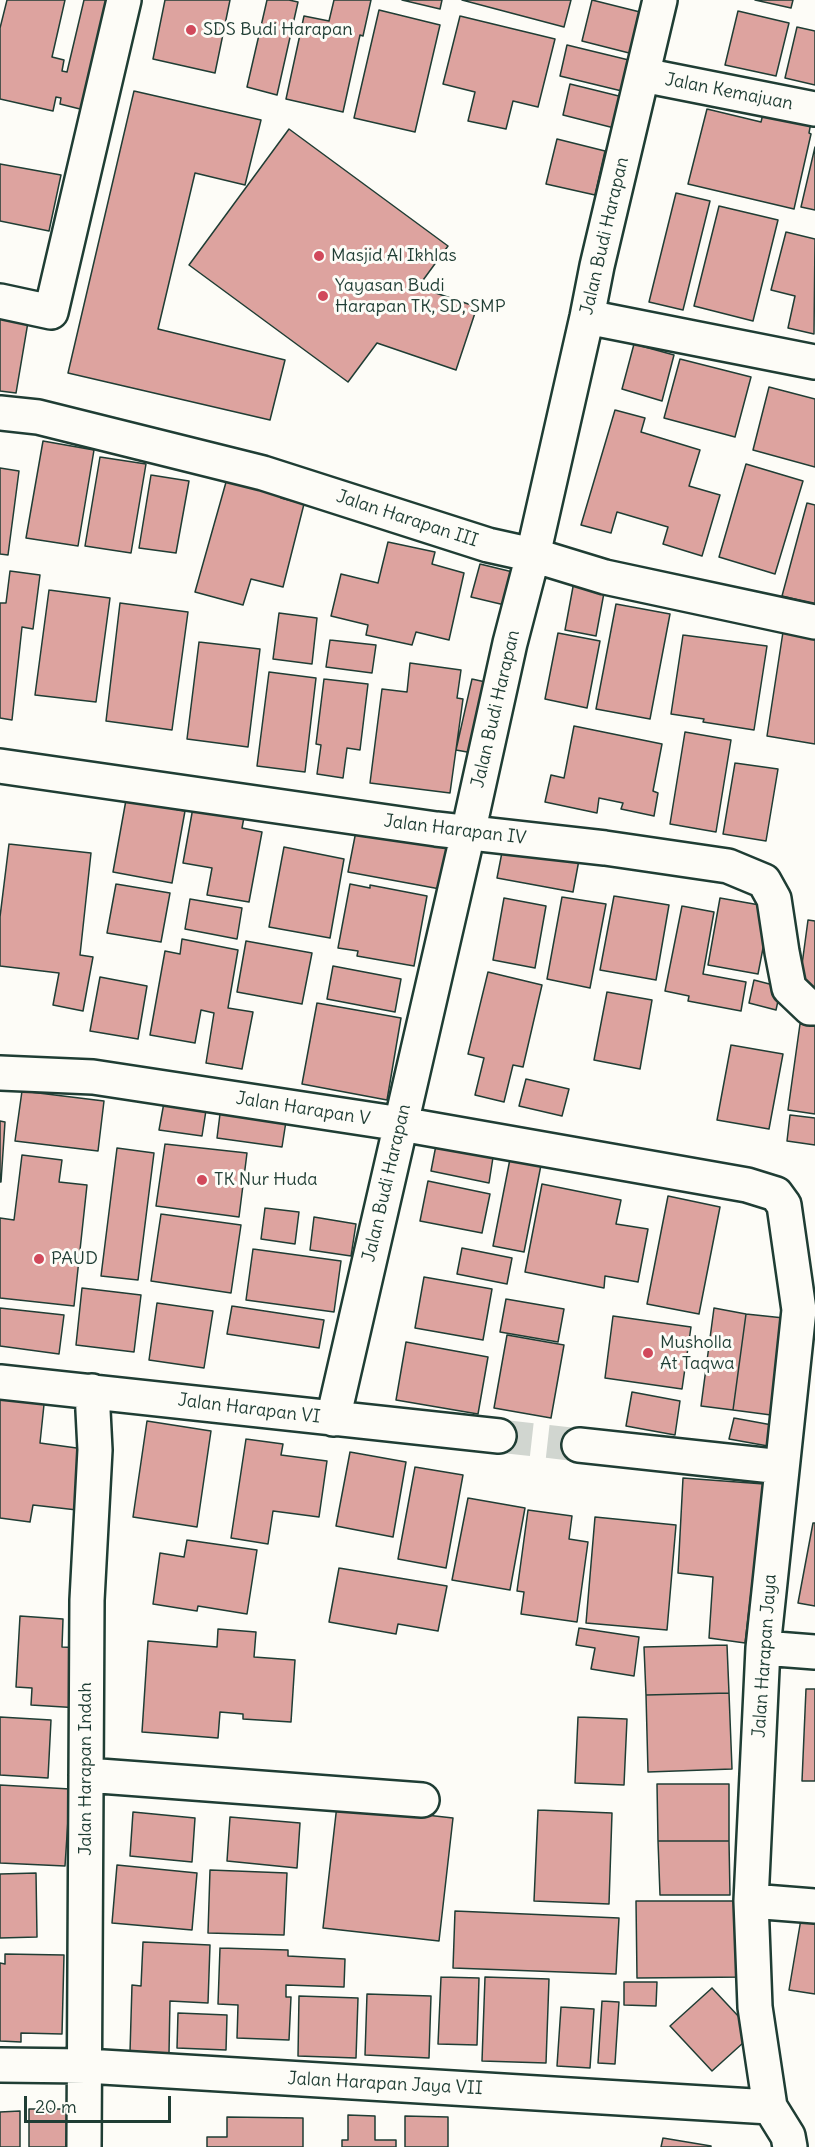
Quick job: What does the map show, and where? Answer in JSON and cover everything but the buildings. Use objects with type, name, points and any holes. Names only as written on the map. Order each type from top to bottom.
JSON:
[{"type":"street","points":[[0,301],[51,312],[124,0]]},
{"type":"street","name":"Jalan Budi Harapan","points":[[333,1419],[660,0]]},
{"type":"street","name":"Jalan Kemajuan","points":[[643,75],[815,109]]},
{"type":"street","points":[[587,317],[815,363]]},
{"type":"street","name":"Jalan Harapan III","points":[[0,413],[38,417],[263,473],[488,545],[533,555],[605,577],[815,622]]},
{"type":"street","name":"Jalan Harapan IV","points":[[0,766],[468,833],[605,848],[728,866],[764,881],[774,899],[789,988],[810,1008],[815,1008]]},
{"type":"street","name":"Jalan Harapan V","points":[[0,1072],[93,1077],[401,1124],[747,1185]]},
{"type":"street","name":"Jalan Harapan Jaya","points":[[747,1185],[776,1194],[784,1205],[807,1311],[782,1467],[763,1648],[752,1901],[755,2007],[770,2107],[788,2136],[790,2147]]},
{"type":"street","name":"Jalan Harapan VI","points":[[0,1382],[499,1437]]},
{"type":"street","name":"Jalan Harapan Indah","points":[[84,2147],[87,1600],[95,1450],[92,1391]]},
{"type":"street","points":[[579,1445],[782,1467]]},
{"type":"street","points":[[763,1648],[815,1652]]},
{"type":"street","points":[[86,1776],[422,1800]]},
{"type":"street","points":[[752,1901],[815,1906]]},
{"type":"street","name":"Jalan Harapan Jaya VII","points":[[0,2064],[770,2107]]},
{"type":"tunnel","points":[[499,1436],[579,1445]]},
{"type":"place","name":"SDS Budi Harapan","points":[[191,30]]},
{"type":"place","name":"Masjid Al Ikhlas","points":[[319,256]]},
{"type":"place","name":"Yayasan Budi Harapan TK, SD, SMP","points":[[323,296]]},
{"type":"place","name":"TK Nur Huda","points":[[202,1180]]},
{"type":"place","name":"PAUD","points":[[39,1259]]},
{"type":"place","name":"Musholla At Taqwa","points":[[648,1353]]}]
